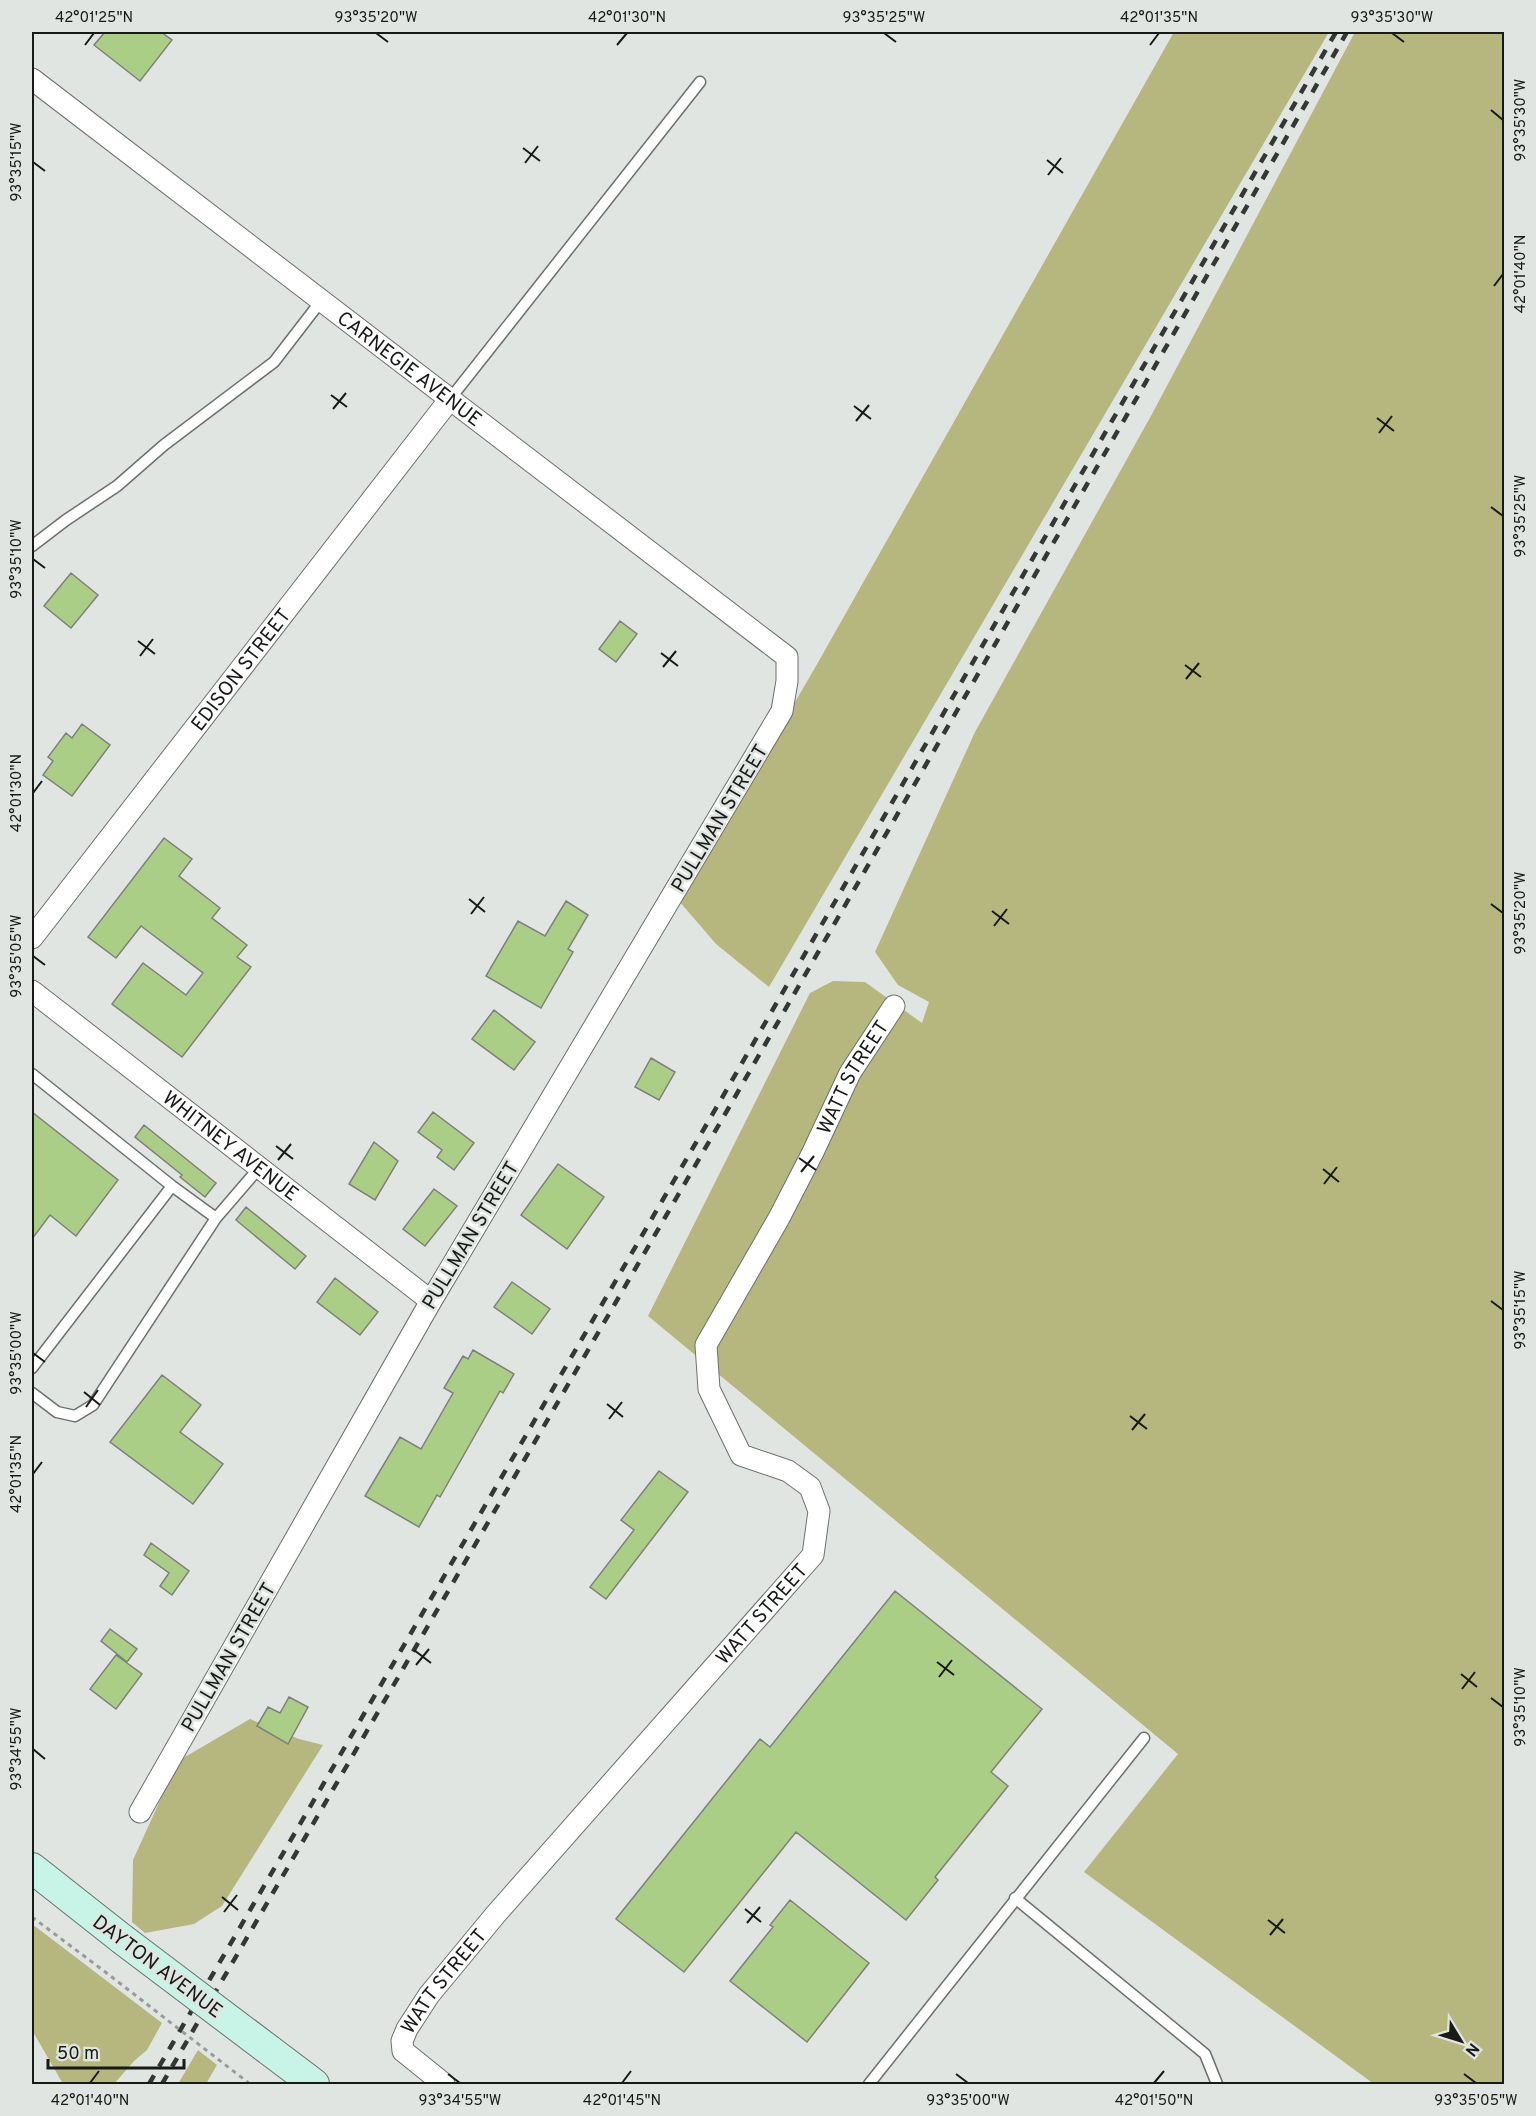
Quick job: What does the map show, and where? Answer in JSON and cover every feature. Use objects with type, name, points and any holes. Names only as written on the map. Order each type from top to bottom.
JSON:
[{"type":"main road","name":"DAYTON AVENUE","points":[[32,1868],[314,2085]]},
{"type":"street","name":"CARNEGIE AVENUE","points":[[32,79],[787,657]]},
{"type":"street","name":"EDISON STREET","points":[[32,938],[450,399]]},
{"type":"street","name":"PULLMAN STREET","points":[[140,1812],[431,1301],[782,711],[787,681],[787,657]]},
{"type":"street","name":"WHITNEY AVENUE","points":[[32,991],[431,1301]]},
{"type":"street","name":"WATT STREET","points":[[444,2085],[403,2051],[402,2041],[424,2002],[496,1914],[813,1555],[819,1511],[810,1487],[788,1471],[741,1455],[710,1389],[706,1345],[779,1218],[850,1072],[894,1006]]},
{"type":"lane","points":[[450,399],[700,82]]},
{"type":"lane","points":[[32,546],[117,486],[164,445],[274,362],[321,301]]},
{"type":"lane","points":[[32,1074],[172,1186],[216,1218]]},
{"type":"lane","points":[[32,1394],[57,1412],[75,1416],[93,1405],[216,1218],[259,1168]]},
{"type":"lane","points":[[32,1368],[172,1186]]},
{"type":"lane","points":[[869,2085],[1144,1738]]},
{"type":"lane","points":[[1015,1898],[1205,2054],[1216,2085]]},
{"type":"path","points":[[32,1917],[250,2084]]},
{"type":"green space","points":[[1174,32],[1329,32],[769,987],[716,944],[679,901],[816,666]]},
{"type":"green space","points":[[1355,32],[1504,32],[1504,2084],[1374,2084],[1084,1872],[1178,1754],[648,1316],[810,993],[833,981],[865,982],[922,1023],[929,1002],[898,985],[875,952],[975,732],[1152,414]]},
{"type":"green space","points":[[250,1719],[299,1739],[323,1745],[222,1906],[194,1924],[145,1933],[132,1922],[133,1860],[178,1761]]},
{"type":"green space","points":[[32,1924],[162,2023],[147,2050],[114,2084],[63,2084],[32,2030]]},
{"type":"green space","points":[[198,2050],[217,2065],[206,2084],[178,2084]]},
{"type":"building","points":[[105,32],[161,32],[172,40],[140,81],[94,45]]},
{"type":"building","points":[[71,573],[98,595],[71,628],[44,606]]},
{"type":"building","points":[[620,621],[637,634],[616,662],[599,649]]},
{"type":"building","points":[[82,724],[110,745],[72,796],[43,775],[53,761],[48,757],[66,733],[72,738]]},
{"type":"building","points":[[164,838],[192,859],[179,876],[220,908],[212,918],[247,945],[237,957],[251,967],[182,1057],[112,1004],[143,963],[186,995],[203,973],[141,926],[116,958],[88,937]]},
{"type":"building","points":[[566,901],[588,915],[568,949],[573,952],[541,1008],[486,976],[518,921],[545,936]]},
{"type":"building","points":[[494,1010],[535,1042],[514,1070],[472,1039]]},
{"type":"building","points":[[651,1058],[675,1072],[659,1100],[635,1087]]},
{"type":"building","points":[[32,1112],[118,1180],[76,1236],[50,1215],[32,1239]]},
{"type":"building","points":[[433,1112],[474,1143],[454,1170],[437,1157],[442,1150],[418,1132]]},
{"type":"building","points":[[144,1125],[216,1183],[205,1197],[135,1137]]},
{"type":"building","points":[[374,1142],[398,1161],[375,1200],[349,1184]]},
{"type":"building","points":[[558,1164],[604,1197],[567,1249],[521,1215]]},
{"type":"building","points":[[434,1189],[457,1206],[425,1246],[403,1229]]},
{"type":"building","points":[[246,1207],[306,1256],[295,1269],[236,1220]]},
{"type":"building","points":[[335,1278],[378,1312],[360,1335],[317,1302]]},
{"type":"building","points":[[512,1282],[550,1309],[532,1334],[494,1307]]},
{"type":"building","points":[[473,1350],[514,1374],[503,1393],[500,1391],[440,1497],[437,1495],[419,1527],[365,1496],[400,1437],[421,1449],[453,1393],[444,1388],[463,1356],[468,1359]]},
{"type":"building","points":[[162,1375],[201,1405],[180,1432],[223,1464],[193,1504],[110,1442]]},
{"type":"building","points":[[659,1471],[688,1492],[606,1599],[590,1587],[634,1530],[621,1520]]},
{"type":"building","points":[[151,1543],[189,1571],[172,1595],[160,1586],[169,1573],[144,1555]]},
{"type":"building","points":[[895,1591],[1042,1709],[991,1772],[1008,1786],[935,1877],[938,1880],[906,1920],[796,1832],[684,1972],[616,1919],[760,1739],[770,1747]]},
{"type":"building","points":[[110,1629],[137,1649],[127,1662],[101,1641]]},
{"type":"building","points":[[116,1655],[142,1674],[116,1709],[90,1689]]},
{"type":"building","points":[[289,1697],[308,1707],[288,1744],[257,1726],[268,1707],[280,1713]]},
{"type":"building","points":[[790,1900],[869,1963],[807,2042],[730,1981],[773,1927],[770,1925]]},
{"type":"railway","points":[[149,2084],[719,1103],[1336,32]]},
{"type":"railway","points":[[162,2084],[728,1109],[1347,32]]}]
